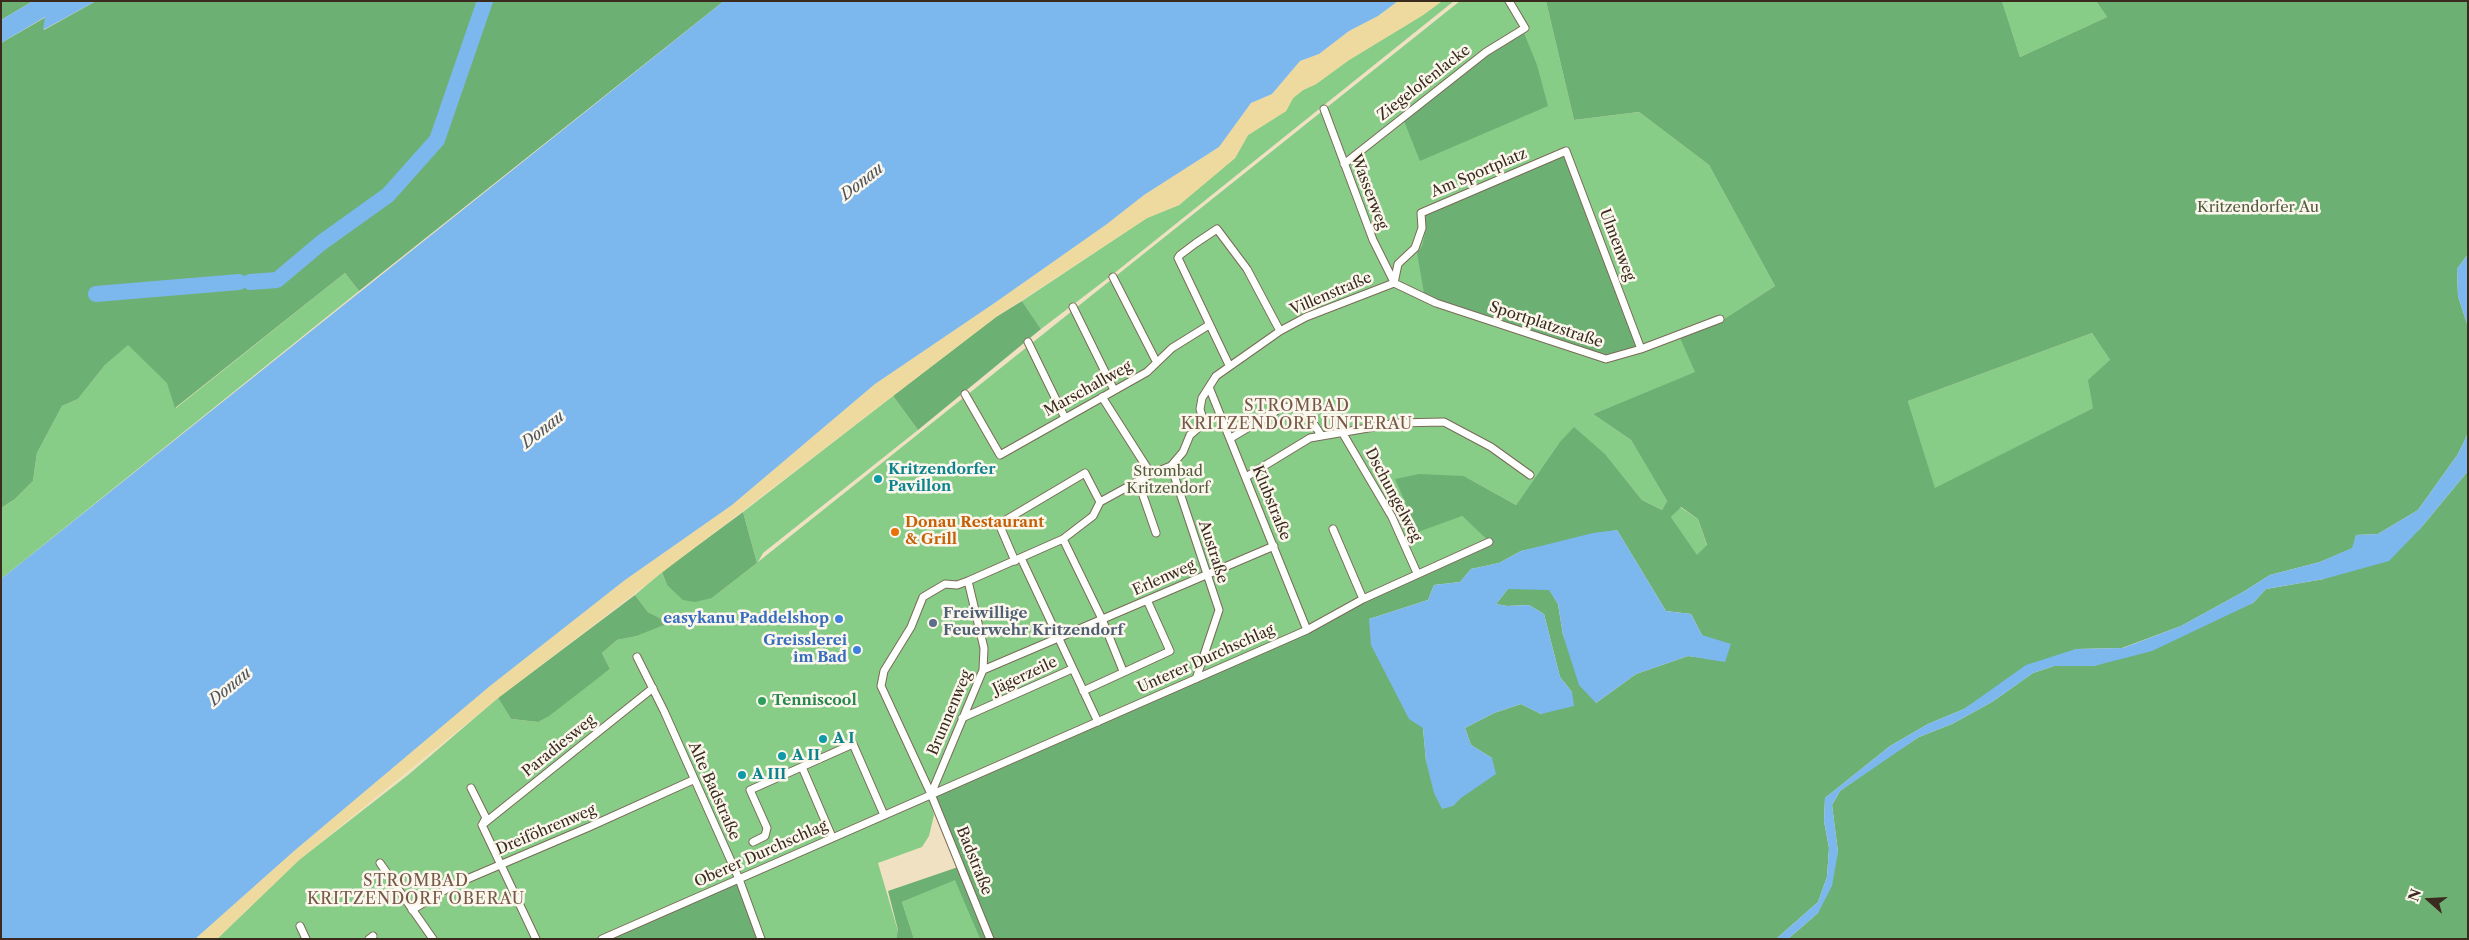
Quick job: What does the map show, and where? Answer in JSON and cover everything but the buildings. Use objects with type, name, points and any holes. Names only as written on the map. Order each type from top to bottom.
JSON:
[{"type":"street","name":"Ziegelofenlacke","points":[[1344,164],[1486,52],[1525,28],[1509,1]]},
{"type":"street","name":"Wasserweg","points":[[1324,109],[1373,240],[1394,283]]},
{"type":"street","name":"Am Sportplatz","points":[[1394,283],[1398,264],[1415,248],[1422,228],[1421,212],[1566,151]]},
{"type":"street","name":"Ulmenweg","points":[[1566,151],[1641,349]]},
{"type":"street","points":[[968,581],[1063,539],[1093,516],[1100,502],[1138,481],[1171,466],[1183,452],[1190,435],[1204,423],[1200,409],[1202,398],[1216,376],[1229,365],[1178,258],[1180,255],[1217,229],[1247,269],[1280,331]]},
{"type":"street","points":[[1113,277],[1156,361]]},
{"type":"street","name":"Villenstraße","points":[[1229,365],[1280,331],[1306,317],[1394,283]]},
{"type":"street","name":"Sportplatzstraße","points":[[1394,283],[1436,303],[1606,359],[1641,349],[1720,319]]},
{"type":"street","points":[[1073,307],[1114,390]]},
{"type":"street","name":"Marschallweg","points":[[965,394],[1000,455],[1146,372],[1172,348],[1209,325]]},
{"type":"street","points":[[1028,342],[1065,418]]},
{"type":"street","name":"Klubstraße","points":[[1209,387],[1307,630]]},
{"type":"street","points":[[1102,397],[1152,474]]},
{"type":"street","points":[[1231,438],[1281,408],[1302,406],[1321,435]]},
{"type":"street","points":[[1246,477],[1310,438],[1397,423],[1444,422],[1491,447],[1530,475]]},
{"type":"street","name":"Dschungelweg","points":[[1342,432],[1392,517],[1417,574]]},
{"type":"street","name":"Austraße","points":[[1171,466],[1218,610],[1196,679]]},
{"type":"street","points":[[1098,722],[1059,639],[1000,524],[1085,473],[1100,502]]},
{"type":"street","points":[[1138,481],[1156,533]]},
{"type":"street","points":[[1333,528],[1363,599]]},
{"type":"street","points":[[1063,539],[1102,620],[1123,672]]},
{"type":"street","name":"Unterer Durchschlag","points":[[931,794],[1307,630],[1363,599],[1489,542]]},
{"type":"street","name":"Erlenweg","points":[[983,670],[1274,546]]},
{"type":"street","name":"Brunnenweg","points":[[931,794],[983,670],[984,648],[968,581]]},
{"type":"street","name":"Badstraße","points":[[968,581],[957,585],[946,584],[923,597],[911,627],[884,671],[880,686],[931,794],[990,939]]},
{"type":"street","points":[[1083,691],[1170,651],[1147,600]]},
{"type":"street","name":"Alte Badstraße","points":[[637,657],[653,688],[739,879],[761,939]]},
{"type":"street","name":"Jägerzeile","points":[[962,718],[1072,669]]},
{"type":"street","name":"Paradiesweg","points":[[482,825],[653,688]]},
{"type":"street","points":[[753,842],[765,836],[767,828],[750,790],[853,744],[884,815]]},
{"type":"street","points":[[802,767],[832,837]]},
{"type":"street","name":"Dreiföhrenweg","points":[[412,910],[453,885],[590,828],[693,780]]},
{"type":"street","points":[[471,788],[486,818],[482,825],[536,939]]},
{"type":"street","name":"Oberer Durchschlag","points":[[602,939],[931,794]]},
{"type":"street","points":[[380,863],[433,939]]},
{"type":"street","points":[[300,926],[306,939]]},
{"type":"green space","points":[[1,1],[33,1],[1,20]]},
{"type":"green space","points":[[96,1],[724,1],[359,291],[345,273],[175,408],[167,383],[128,345],[105,365],[78,399],[62,406],[37,453],[33,481],[15,499],[1,508],[1,43],[46,17],[44,30]]},
{"type":"green space","points":[[1442,1],[1454,1],[1112,275],[1041,329],[1022,301],[1147,218],[1179,205],[1235,158],[1248,135],[1286,111],[1293,98],[1303,90],[1316,84],[1349,60],[1423,15]]},
{"type":"green space","name":"Strombad Kritzendorf","points":[[1460,1],[1546,1],[1574,120],[1639,112],[1709,165],[1775,286],[1721,321],[1696,372],[1593,414],[1631,440],[1667,501],[1662,510],[1642,500],[1606,455],[1559,443],[1516,505],[1464,476],[1462,516],[1489,540],[1307,628],[928,792],[934,815],[929,836],[922,847],[878,863],[898,931],[896,939],[217,939],[299,860],[408,775],[498,698],[511,719],[538,722],[610,669],[602,653],[617,640],[637,636],[668,623],[648,612],[635,595],[662,572],[667,585],[712,598],[757,563],[743,512],[893,396],[918,430],[763,553],[758,562]]},
{"type":"green space","name":"Kritzendorfer Au","points":[[1546,1],[2002,1],[2020,57],[2107,17],[2096,1],[2468,1],[2468,254],[2457,269],[2458,296],[2468,327],[2468,433],[2458,454],[2418,510],[2378,534],[2356,535],[2353,548],[2320,562],[2270,575],[2181,626],[2122,648],[2076,649],[1993,690],[1964,709],[1928,724],[1890,746],[1825,798],[1824,821],[1829,848],[1827,877],[1818,902],[1776,939],[980,939],[955,880],[902,902],[914,939],[896,939],[898,930],[888,891],[964,865],[936,796],[1492,544],[1462,516],[1418,532],[1395,479],[1419,474],[1464,476],[1516,505],[1559,443],[1574,427],[1606,455],[1642,500],[1662,510],[1667,501],[1631,440],[1593,414],[1695,372],[1680,338],[1721,321],[1775,286],[1709,165],[1639,112],[1574,120]],"holes":[[[2092,333],[2110,360],[2088,380],[2093,408],[1935,488],[1908,401]],[[1681,507],[1698,519],[1707,545],[1697,555],[1671,517]],[[1617,530],[1666,611],[1691,614],[1702,635],[1725,661],[1688,656],[1636,674],[1596,703],[1563,635],[1558,604],[1549,589],[1508,589],[1496,604],[1507,606],[1529,605],[1544,614],[1560,677],[1572,692],[1541,714],[1521,704],[1494,713],[1465,728],[1471,745],[1492,758],[1453,806],[1426,761],[1423,728],[1369,619],[1428,600],[1434,585],[1460,582],[1471,569],[1499,563],[1521,551]]]},
{"type":"green space","points":[[2002,1],[2096,1],[2107,17],[2020,57]]},
{"type":"green space","points":[[1524,33],[1537,65],[1548,106],[1420,161],[1404,121],[1483,57]]},
{"type":"green space","points":[[1565,156],[1637,347],[1605,355],[1437,300],[1424,293],[1417,253],[1422,246],[1426,230],[1425,215]]},
{"type":"green space","points":[[345,273],[359,291],[1,579],[1,508],[15,499],[33,481],[37,453],[62,406],[78,399],[105,365],[128,344],[168,383],[176,408]]},
{"type":"green space","points":[[1022,301],[1041,329],[918,430],[893,396],[996,317]]},
{"type":"green space","points":[[2092,333],[2110,360],[2093,408],[1935,489],[1908,401]]},
{"type":"green space","points":[[2468,471],[2468,939],[1788,939],[1818,913],[1838,852],[1832,805],[1840,791],[1887,758],[1919,737],[1952,724],[1992,702],[2033,673],[2054,666],[2094,666],[2253,603],[2266,589],[2324,579],[2420,529]]},
{"type":"green space","points":[[1680,507],[1698,519],[1707,546],[1697,556],[1671,517]]},
{"type":"green space","points":[[743,512],[757,563],[712,598],[695,602],[683,600],[667,585],[662,572]]},
{"type":"green space","points":[[635,595],[648,612],[669,623],[637,636],[617,640],[602,653],[610,669],[549,716],[538,722],[511,719],[498,698]]},
{"type":"green space","points":[[739,879],[759,939],[602,939]]},
{"type":"green space","points":[[956,879],[980,939],[914,939],[902,902]]},
{"type":"sand","points":[[1398,1],[1442,1],[1423,15],[1349,60],[1316,84],[1303,90],[1293,98],[1286,111],[1248,135],[1235,158],[1179,205],[1147,218],[996,317],[498,698],[299,860],[217,939],[195,939],[294,851],[490,686],[625,580],[732,505],[875,384],[996,302],[1107,224],[1144,195],[1219,147],[1251,103],[1272,94],[1300,61],[1319,54],[1349,31],[1378,16]]},
{"type":"water","points":[[33,1],[96,1],[43,30],[45,17],[1,43],[1,20]]},
{"type":"water","name":"Donau","points":[[724,1],[1398,1],[1378,16],[1349,31],[1319,54],[1300,61],[1272,94],[1251,103],[1219,147],[1144,195],[1107,224],[996,302],[875,384],[732,505],[625,580],[490,686],[294,851],[195,939],[1,939],[1,579]]},
{"type":"water","points":[[2468,254],[2468,327],[2458,296],[2457,269]]},
{"type":"water","points":[[2468,433],[2468,471],[2420,529],[2389,561],[2324,579],[2266,589],[2253,603],[2152,651],[2094,666],[2054,666],[2033,673],[1992,702],[1952,724],[1919,737],[1840,791],[1832,805],[1838,852],[1832,886],[1818,913],[1788,939],[1776,939],[1818,902],[1827,877],[1829,848],[1824,821],[1825,798],[1890,746],[1928,724],[1964,709],[2026,665],[2076,649],[2123,648],[2181,626],[2270,575],[2320,562],[2352,548],[2356,535],[2378,534],[2418,510],[2458,454]]},
{"type":"water","points":[[1617,530],[1666,611],[1691,614],[1702,635],[1731,644],[1725,662],[1688,656],[1636,674],[1596,703],[1579,685],[1563,635],[1558,604],[1549,590],[1508,589],[1496,604],[1507,606],[1529,605],[1544,614],[1560,677],[1572,692],[1574,706],[1541,714],[1521,704],[1494,713],[1465,728],[1471,745],[1492,758],[1496,774],[1461,798],[1453,806],[1442,809],[1434,793],[1426,761],[1423,728],[1409,719],[1371,645],[1369,619],[1428,600],[1434,585],[1460,582],[1471,569],[1499,563],[1521,551],[1593,533]]},
{"type":"waterway","points":[[250,282],[277,280],[321,243],[388,195],[437,140],[485,1]]},
{"type":"waterway","points":[[96,294],[239,282]]},
{"type":"place","name":"Kritzendorfer Pavillon","points":[[878,479]]},
{"type":"place","name":"Donau Restaurant & Grill","points":[[895,532]]},
{"type":"place","name":"easykanu Paddelshop","points":[[839,619]]},
{"type":"place","name":"Freiwillige Feuerwehr Kritzendorf","points":[[933,623]]},
{"type":"place","name":"Greisslerei im Bad","points":[[857,650]]},
{"type":"place","name":"Tenniscool","points":[[762,701]]},
{"type":"place","name":"A I","points":[[823,739]]},
{"type":"place","name":"A II","points":[[782,756]]},
{"type":"place","name":"A III","points":[[742,775]]},
{"type":"district","name":"STROMBAD KRITZENDORF UNTERAU","points":[[1297,415]]},
{"type":"district","name":"STROMBAD KRITZENDORF OBERAU","points":[[416,890]]}]
